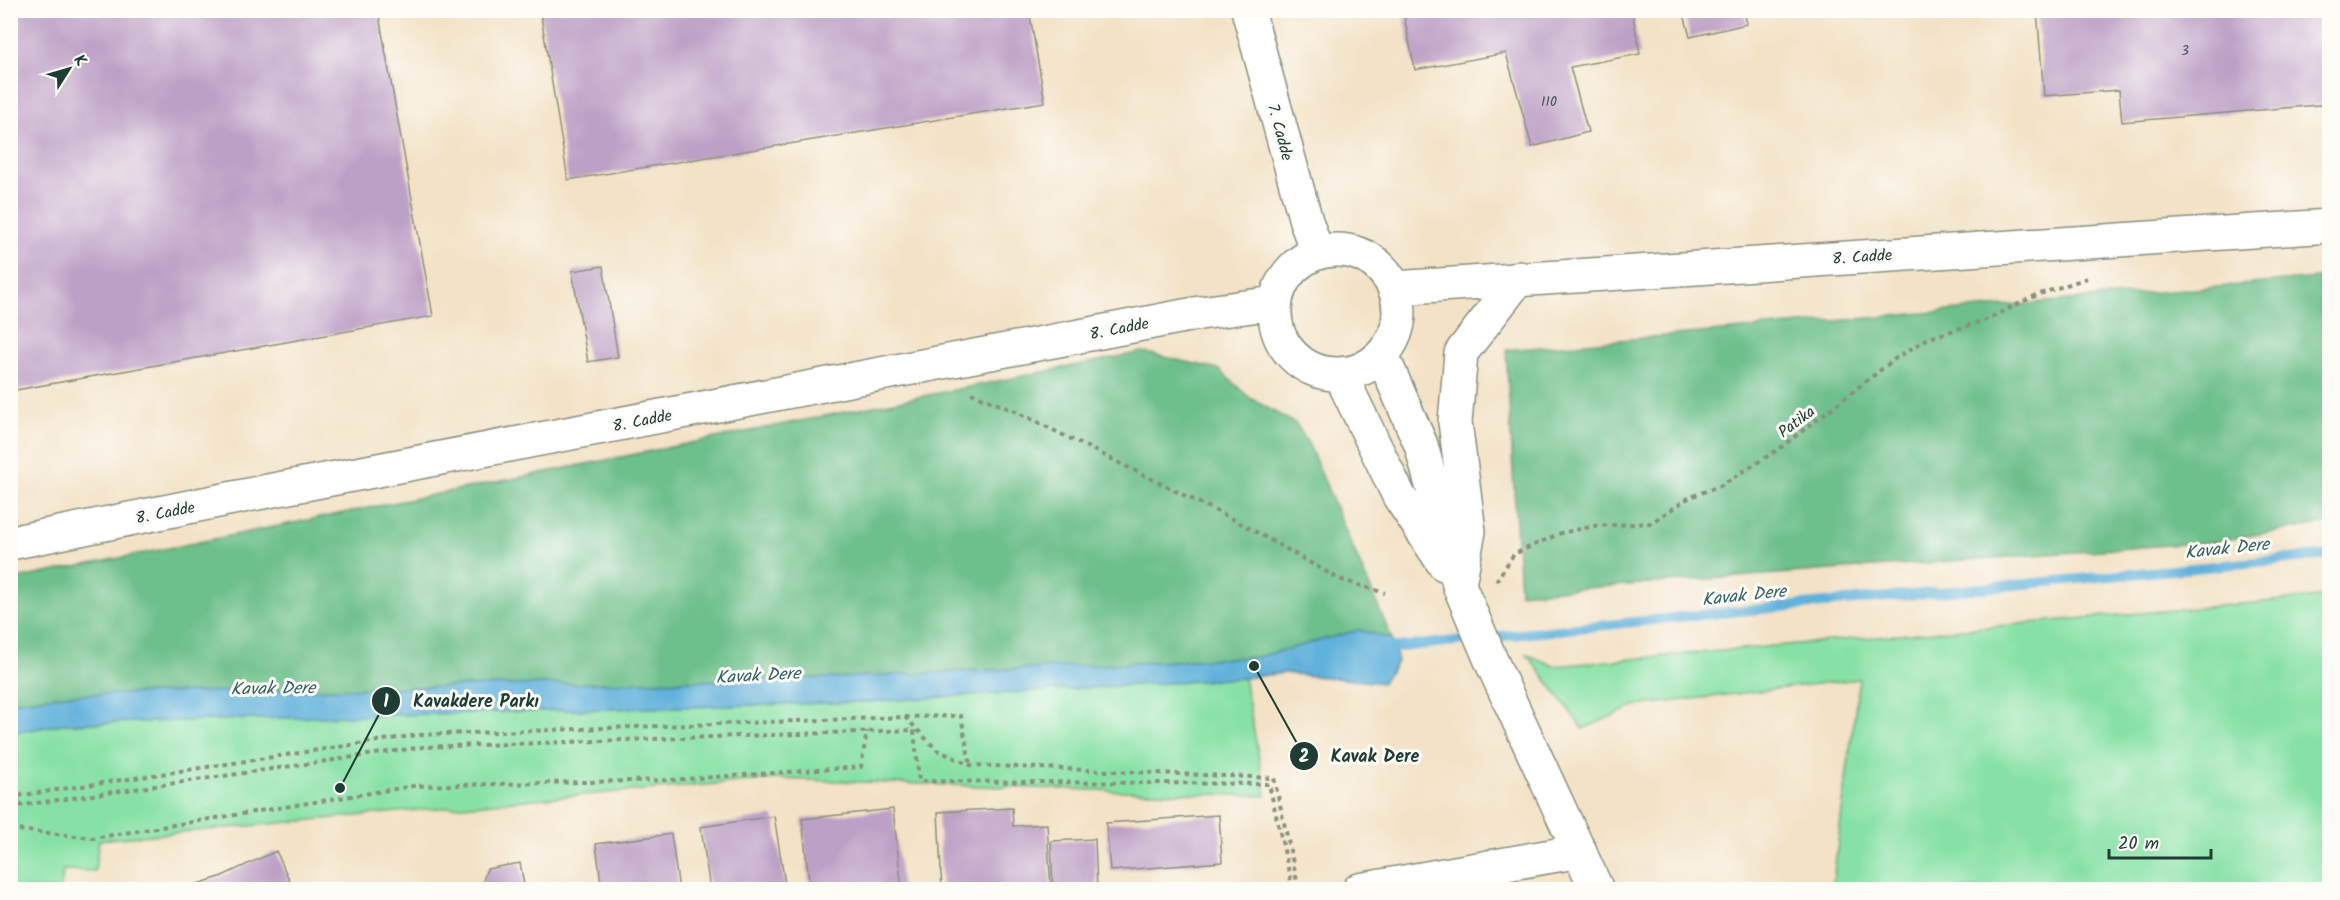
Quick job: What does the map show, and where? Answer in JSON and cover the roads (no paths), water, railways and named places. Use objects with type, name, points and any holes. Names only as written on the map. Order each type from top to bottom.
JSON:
[{"type":"street","name":"7. Cadde","points":[[1248,10],[1306,221],[1317,252]]},
{"type":"street","name":"8. Cadde","points":[[1394,288],[2330,226]]},
{"type":"street","points":[[1341,249],[1356,252],[1371,259],[1383,269],[1394,288],[1399,312],[1392,342],[1370,365],[1356,371],[1325,374],[1310,368],[1297,360],[1286,348],[1276,327],[1275,303],[1278,288],[1286,274],[1297,263],[1317,252],[1341,249]]},
{"type":"street","points":[[1459,585],[1469,531],[1455,422],[1461,353],[1519,278]]},
{"type":"street","name":"8. Cadde","points":[[10,543],[1200,313],[1275,303]]},
{"type":"street","points":[[1382,355],[1421,445],[1459,585],[1493,665],[1597,890]]},
{"type":"street","points":[[1341,374],[1399,496],[1459,585]]},
{"type":"street","points":[[1359,890],[1580,850]]},
{"type":"water","points":[[1359,630],[1392,639],[1398,661],[1382,683],[1284,673],[1244,678],[866,702],[63,724],[11,733],[11,702],[65,695],[829,678],[1258,657]]},
{"type":"waterway","name":"Kavak Dere","points":[[1380,649],[1719,613],[2330,555]]},
{"type":"place","name":"Kavak Dere","points":[[1254,666]]},
{"type":"place","name":"Kavakdere Parkı","points":[[340,788]]}]
